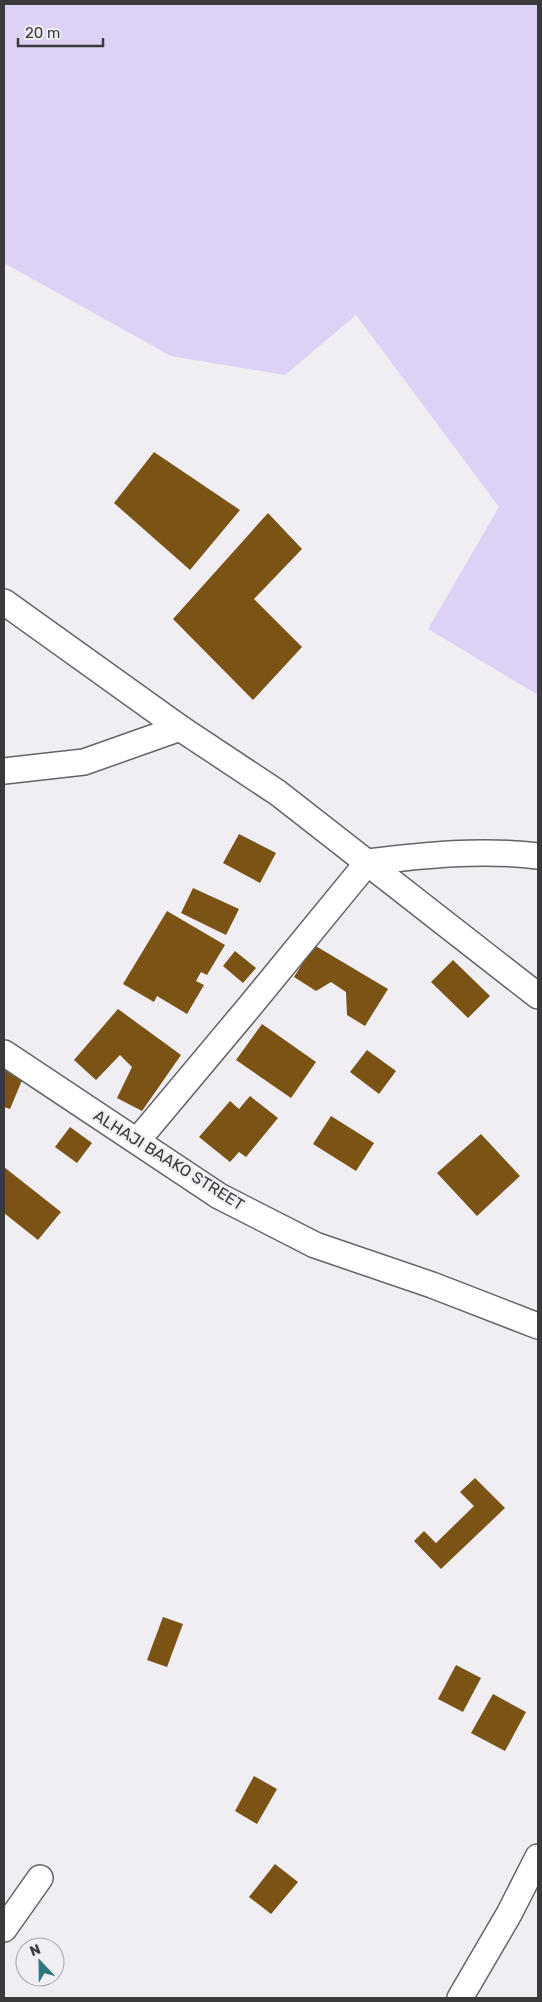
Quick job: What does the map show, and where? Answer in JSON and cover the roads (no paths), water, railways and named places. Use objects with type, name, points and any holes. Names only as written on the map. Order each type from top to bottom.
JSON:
[{"type":"street","points":[[4,602],[180,728],[278,793],[538,996]]},
{"type":"street","points":[[4,771],[84,762],[180,728]]},
{"type":"street","points":[[137,1141],[368,862],[444,853],[506,852],[538,856]]},
{"type":"street","name":"ALHAJI BAAKO STREET","points":[[4,1053],[219,1196],[315,1245],[432,1285],[538,1326]]},
{"type":"street","points":[[460,1998],[509,1914],[538,1857]]},
{"type":"street","points":[[4,1929],[40,1878]]}]
